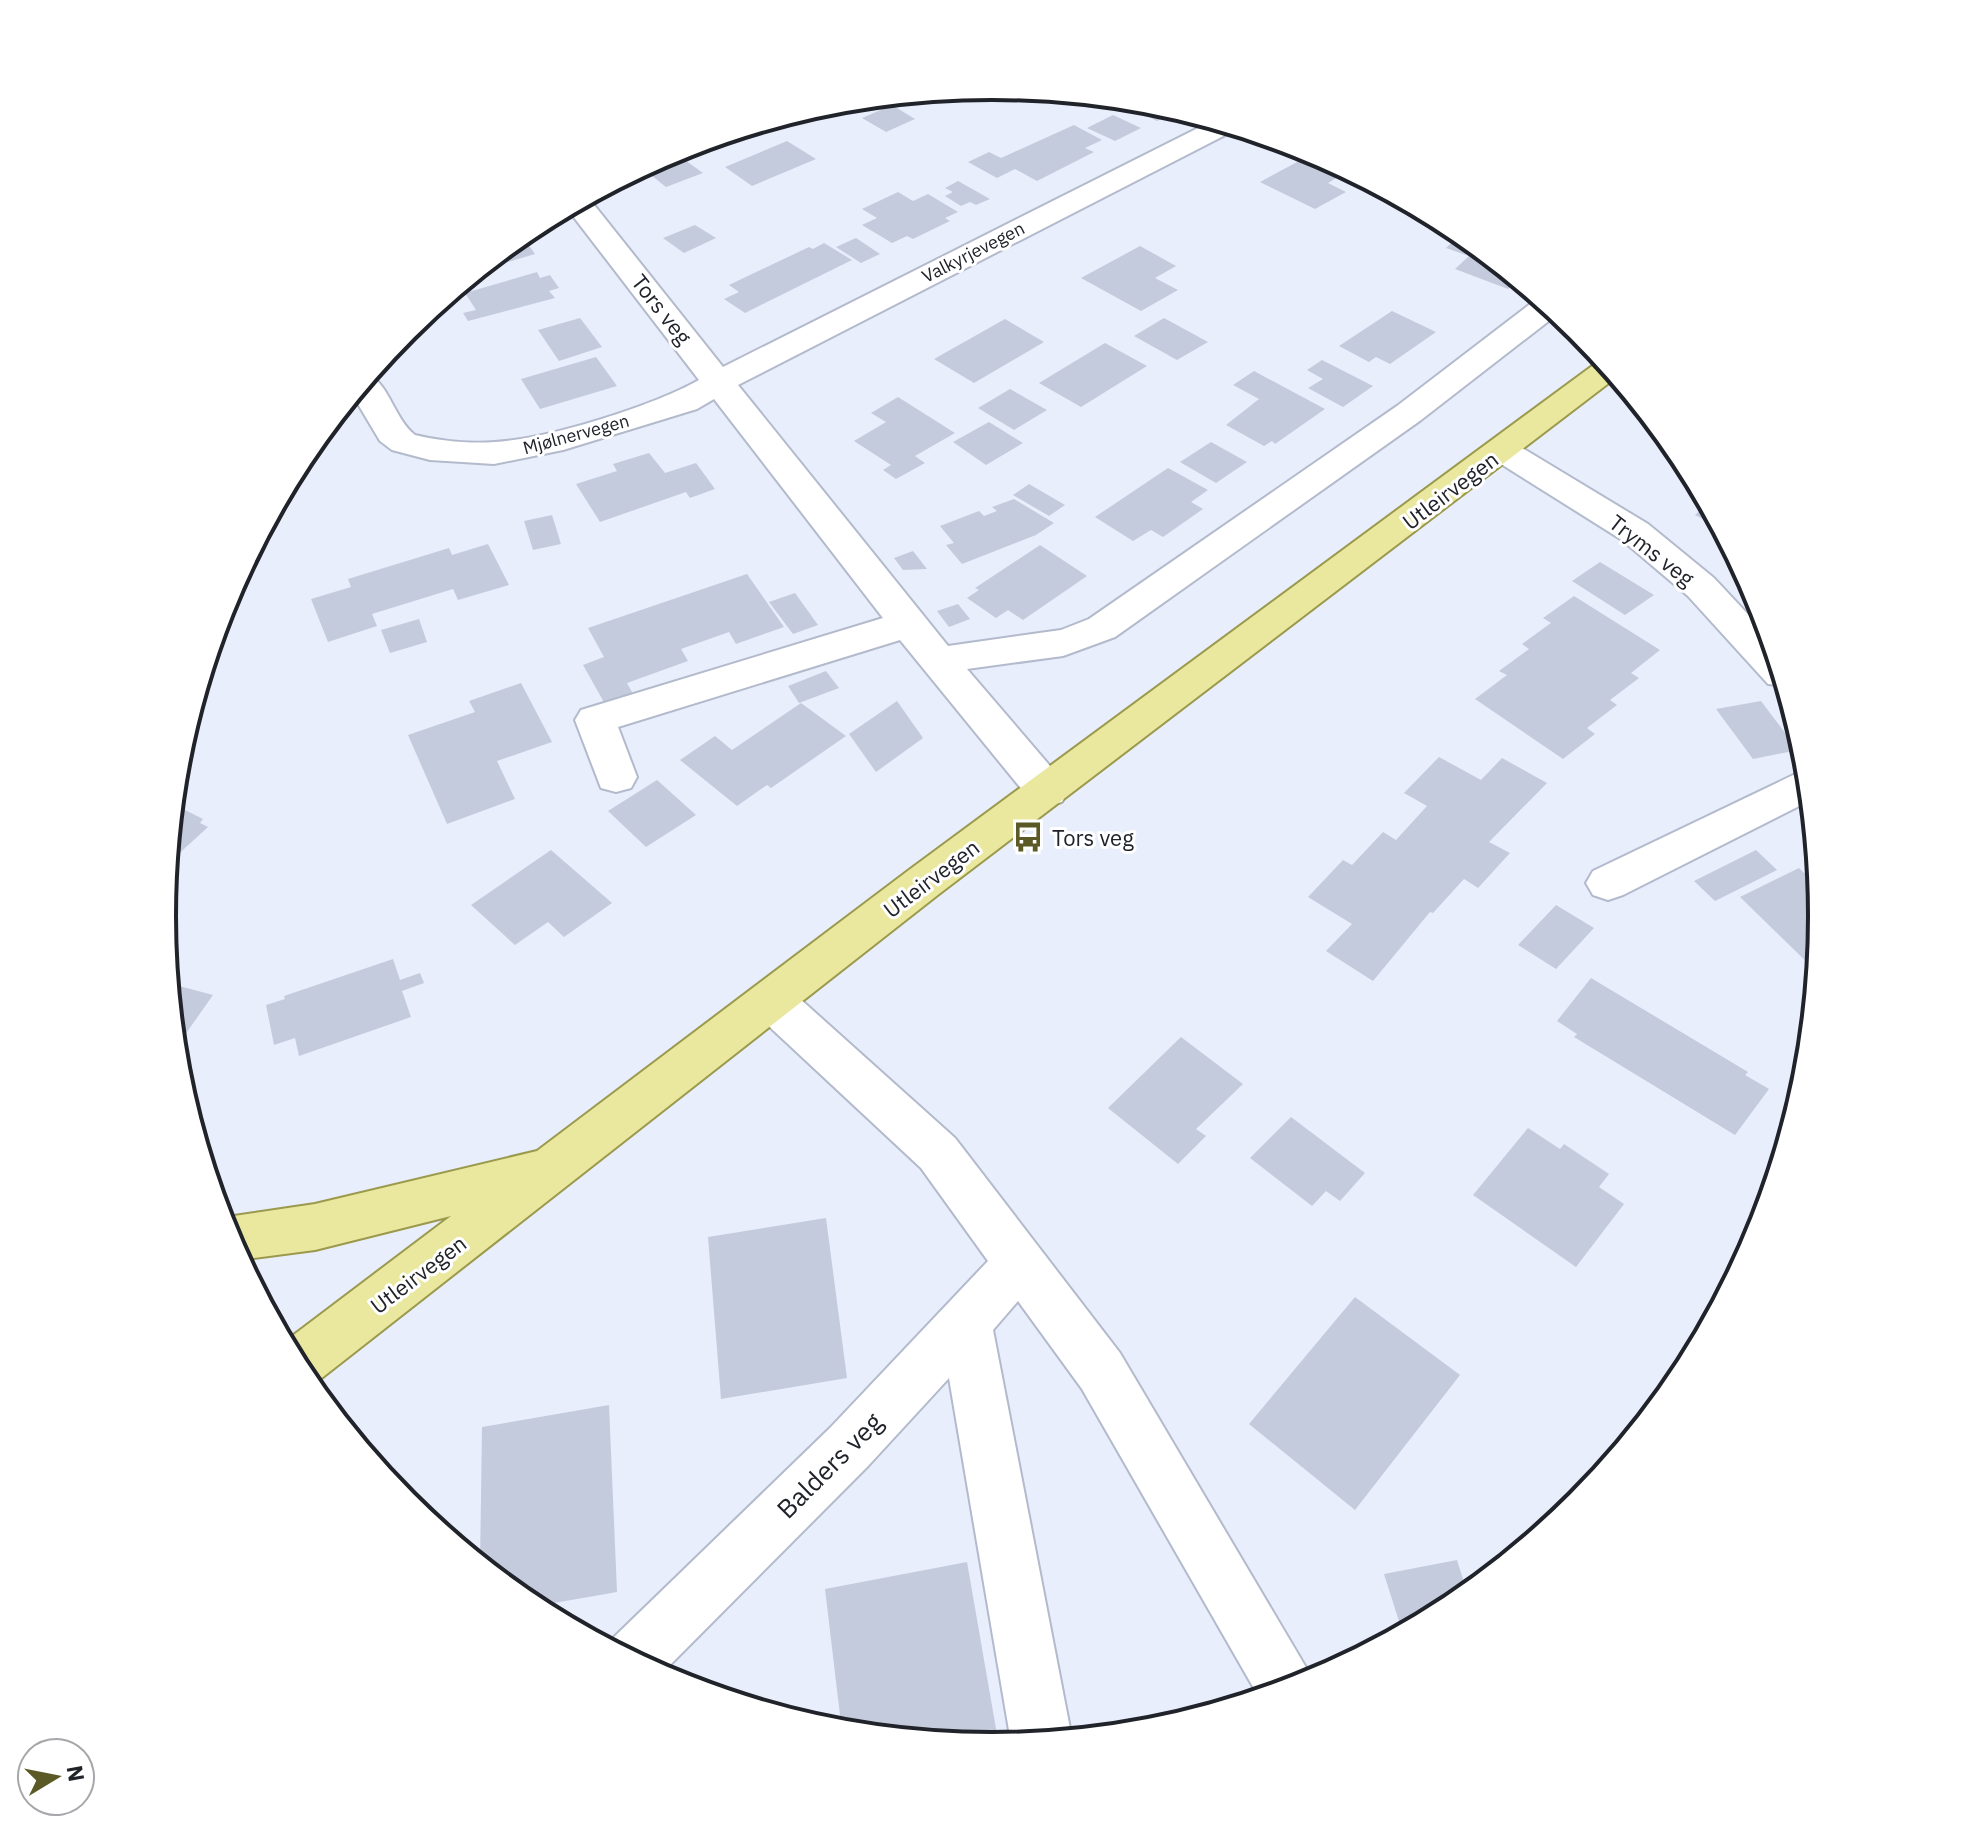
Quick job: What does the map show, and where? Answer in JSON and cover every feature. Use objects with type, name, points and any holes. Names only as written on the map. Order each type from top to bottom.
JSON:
[{"type":"main road","name":"Utleirvegen","points":[[306,1358],[1047,791],[1601,373]]},
{"type":"main road","points":[[241,1236],[315,1227],[558,1168]]},
{"type":"street","name":"Valkyrjevegen","points":[[720,382],[1214,131]]},
{"type":"street","name":"Tors veg","points":[[583,210],[908,624],[1047,791]]},
{"type":"street","points":[[939,662],[971,652],[1063,645],[1102,628],[1409,413],[1540,312]]},
{"type":"street","name":"Mjølnervegen","points":[[367,392],[392,434],[404,443],[467,453],[522,450],[551,443],[685,402],[720,382]]},
{"type":"street","name":"Tryms veg","points":[[1502,450],[1635,532],[1701,587],[1766,657]]},
{"type":"street","points":[[616,777],[595,720],[908,624]]},
{"type":"street","points":[[1608,883],[1798,788]]},
{"type":"street","points":[[773,1002],[938,1153],[1101,1371],[1282,1679]]},
{"type":"street","name":"Balders veg","points":[[640,1653],[849,1447],[1020,1263]]},
{"type":"street","points":[[965,1322],[1040,1731]]},
{"type":"building","points":[[894,106],[915,119],[886,132],[862,118]]},
{"type":"building","points":[[1113,115],[1141,128],[1115,141],[1087,128]]},
{"type":"building","points":[[1074,125],[1102,140],[1085,148],[1094,152],[1037,181],[1015,169],[997,178],[968,162],[989,152],[1001,158]]},
{"type":"building","points":[[787,141],[816,159],[752,186],[725,167]]},
{"type":"building","points":[[685,160],[703,173],[666,187],[651,175]]},
{"type":"building","points":[[1300,160],[1338,177],[1328,183],[1346,192],[1315,209],[1260,182]]},
{"type":"building","points":[[958,181],[990,199],[976,205],[970,202],[961,206],[945,196],[953,192],[945,188]]},
{"type":"building","points":[[898,192],[913,201],[928,194],[958,212],[945,218],[950,221],[913,239],[907,236],[892,243],[862,225],[877,218],[862,209]]},
{"type":"building","points":[[695,225],[716,238],[684,253],[663,238]]},
{"type":"building","points":[[856,238],[880,254],[861,263],[836,247]]},
{"type":"building","points":[[1452,242],[1510,287],[1508,289],[1455,269],[1469,256],[1446,248]]},
{"type":"building","points":[[824,243],[852,260],[745,313],[724,299],[739,292],[729,285],[809,247],[813,249]]},
{"type":"building","points":[[528,245],[535,254],[502,264]]},
{"type":"building","points":[[1140,246],[1176,266],[1155,278],[1178,290],[1141,311],[1081,278]]},
{"type":"building","points":[[537,272],[540,278],[550,275],[559,288],[549,291],[555,298],[468,321],[463,313],[476,310],[467,293]]},
{"type":"building","points":[[1392,311],[1436,332],[1390,364],[1376,357],[1369,362],[1339,346]]},
{"type":"building","points":[[580,318],[602,347],[559,361],[538,330]]},
{"type":"building","points":[[1164,318],[1208,342],[1177,360],[1134,336]]},
{"type":"building","points":[[1005,319],[1044,342],[974,383],[934,359]]},
{"type":"building","points":[[1105,343],[1147,366],[1081,407],[1039,383]]},
{"type":"building","points":[[596,357],[617,386],[540,409],[521,379]]},
{"type":"building","points":[[1322,360],[1373,386],[1343,407],[1308,388],[1323,379],[1307,370]]},
{"type":"building","points":[[1254,371],[1325,409],[1275,444],[1272,441],[1264,446],[1226,425],[1259,399],[1233,385]]},
{"type":"building","points":[[1010,389],[1047,410],[1014,430],[978,408]]},
{"type":"building","points":[[898,397],[955,433],[915,456],[925,463],[896,479],[883,470],[891,465],[854,441],[886,422],[871,413]]},
{"type":"building","points":[[989,422],[1023,443],[986,465],[953,442]]},
{"type":"building","points":[[1211,442],[1247,462],[1216,483],[1180,462]]},
{"type":"building","points":[[649,453],[665,473],[696,463],[715,489],[690,498],[686,492],[600,522],[576,484],[617,471],[613,464]]},
{"type":"building","points":[[1168,468],[1208,490],[1191,502],[1203,509],[1163,537],[1151,530],[1133,541],[1095,517]]},
{"type":"building","points":[[1029,484],[1065,505],[1049,516],[1013,495]]},
{"type":"building","points":[[1014,499],[1054,523],[1036,535],[962,564],[946,545],[954,543],[940,526],[979,511],[984,516],[997,511],[992,507]]},
{"type":"building","points":[[552,515],[561,544],[533,550],[524,521]]},
{"type":"building","points":[[488,544],[509,585],[458,600],[453,589],[372,614],[377,626],[328,642],[311,599],[351,587],[348,579],[449,548],[452,555]]},
{"type":"building","points":[[1040,545],[1087,576],[1023,620],[1008,610],[996,618],[967,598],[979,590],[975,588]]},
{"type":"building","points":[[913,551],[927,569],[903,570],[894,558]]},
{"type":"building","points":[[1600,562],[1654,595],[1625,615],[1572,581]]},
{"type":"building","points":[[747,574],[784,627],[736,644],[729,632],[681,649],[688,661],[627,683],[633,694],[605,704],[583,665],[604,657],[588,628]]},
{"type":"building","points":[[795,593],[818,625],[793,634],[769,602]]},
{"type":"building","points":[[1574,596],[1660,650],[1631,673],[1639,678],[1610,700],[1617,705],[1587,728],[1595,734],[1563,759],[1475,699],[1507,675],[1499,671],[1529,649],[1522,644],[1551,623],[1543,618]]},
{"type":"building","points":[[958,604],[970,619],[949,627],[937,611]]},
{"type":"building","points":[[419,619],[427,642],[390,653],[381,630]]},
{"type":"building","points":[[826,671],[839,688],[799,703],[788,686]]},
{"type":"building","points":[[521,683],[552,742],[497,761],[515,799],[447,824],[408,735],[475,712],[469,701]]},
{"type":"building","points":[[897,701],[923,738],[876,772],[849,734]]},
{"type":"building","points":[[1761,701],[1788,737],[1792,751],[1753,759],[1716,709]]},
{"type":"building","points":[[801,703],[846,736],[771,788],[767,785],[737,806],[680,760],[715,736],[732,750]]},
{"type":"building","points":[[1439,757],[1481,780],[1502,758],[1547,783],[1489,842],[1510,853],[1478,888],[1464,879],[1433,913],[1430,912],[1373,981],[1326,951],[1352,924],[1308,897],[1343,860],[1352,865],[1383,832],[1396,840],[1427,806],[1404,793]]},
{"type":"building","points":[[657,780],[696,815],[646,847],[608,811]]},
{"type":"building","points":[[182,809],[203,819],[200,823],[208,827],[178,855]]},
{"type":"building","points":[[551,850],[612,903],[564,937],[548,922],[515,945],[471,905]]},
{"type":"building","points":[[1756,850],[1777,870],[1715,901],[1694,881]]},
{"type":"building","points":[[1799,868],[1807,876],[1807,962],[1740,897]]},
{"type":"building","points":[[1556,905],[1594,928],[1556,969],[1518,945]]},
{"type":"building","points":[[393,959],[400,980],[420,973],[424,983],[402,991],[411,1017],[299,1056],[295,1038],[274,1045],[266,1005]]},
{"type":"building","points":[[1591,978],[1748,1072],[1745,1075],[1769,1089],[1735,1135],[1574,1037],[1577,1034],[1557,1021]]},
{"type":"building","points":[[178,986],[213,995],[184,1036]]},
{"type":"building","points":[[1181,1037],[1243,1084],[1196,1129],[1206,1136],[1178,1164],[1108,1108]]},
{"type":"building","points":[[1291,1117],[1365,1173],[1340,1201],[1326,1191],[1312,1206],[1250,1158]]},
{"type":"building","points":[[1528,1128],[1560,1149],[1564,1144],[1609,1174],[1599,1187],[1624,1204],[1576,1267],[1473,1195]]},
{"type":"building","points":[[826,1218],[847,1378],[721,1399],[708,1237]]},
{"type":"building","points":[[1355,1297],[1460,1375],[1355,1510],[1249,1424]]},
{"type":"building","points":[[609,1405],[617,1592],[551,1603],[480,1552],[482,1427]]},
{"type":"building","points":[[1457,1560],[1464,1582],[1400,1624],[1384,1574]]},
{"type":"building","points":[[967,1562],[997,1733],[885,1726],[840,1718],[825,1589]]},
{"type":"place","name":"Tors veg","points":[[1028,837]]}]
